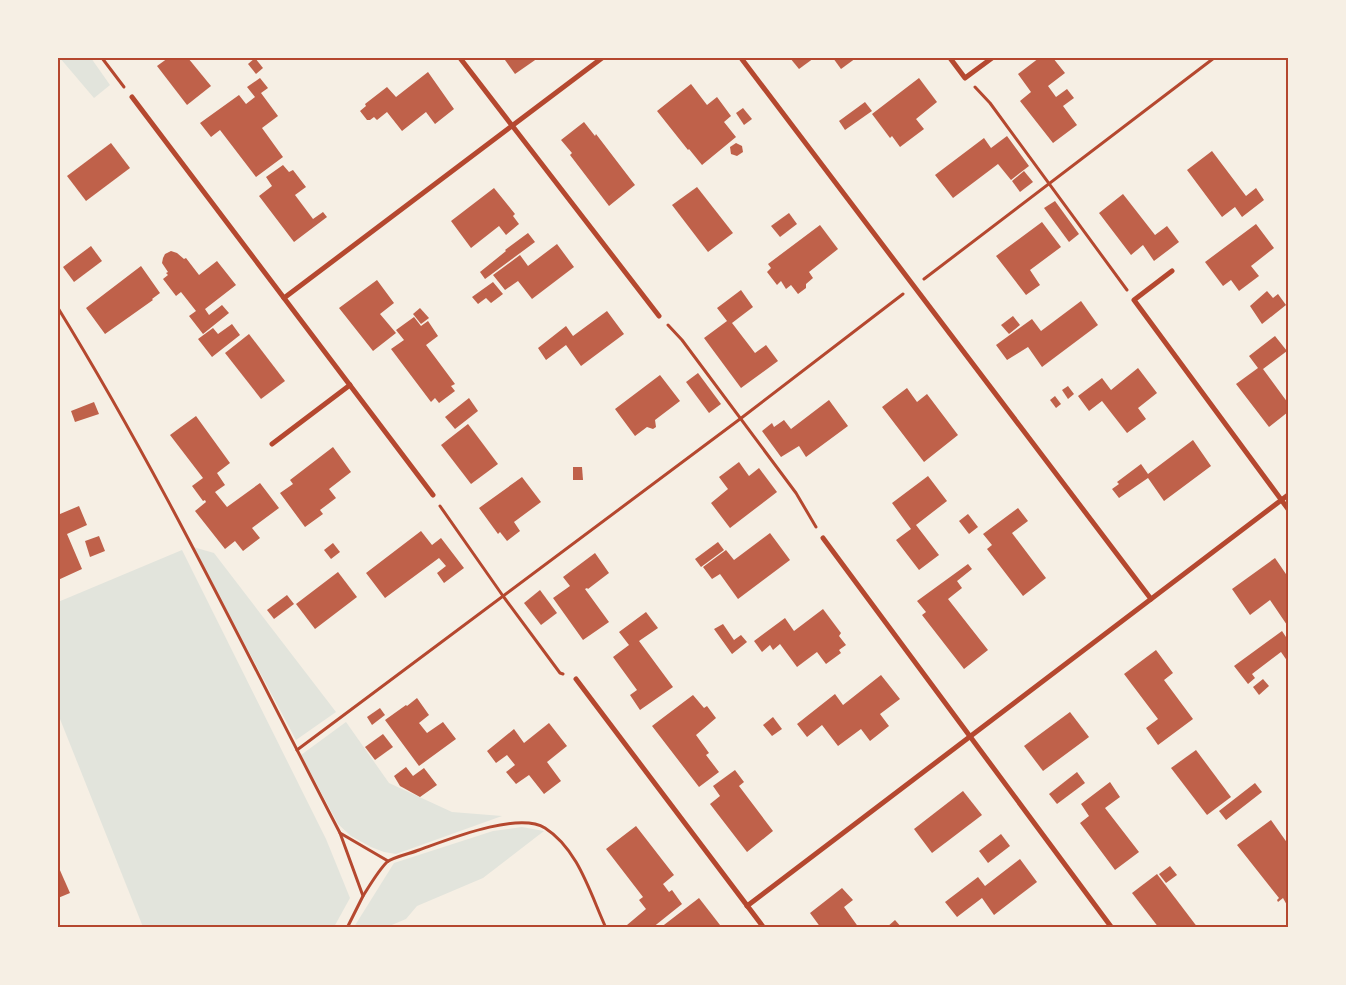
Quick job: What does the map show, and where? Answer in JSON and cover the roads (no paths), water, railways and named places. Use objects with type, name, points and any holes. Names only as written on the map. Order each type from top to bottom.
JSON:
[{"type":"street","points":[[460,58],[660,316]]},
{"type":"street","points":[[284,298],[602,58]]},
{"type":"street","points":[[741,58],[1151,599]]},
{"type":"street","points":[[950,58],[966,78],[992,58]]},
{"type":"street","points":[[132,97],[433,495]]},
{"type":"street","points":[[1172,271],[1134,300],[1288,509]]},
{"type":"street","points":[[272,444],[350,385]]},
{"type":"street","points":[[747,906],[1288,495]]},
{"type":"street","points":[[823,538],[1112,928]]},
{"type":"street","points":[[576,679],[764,928]]}]
